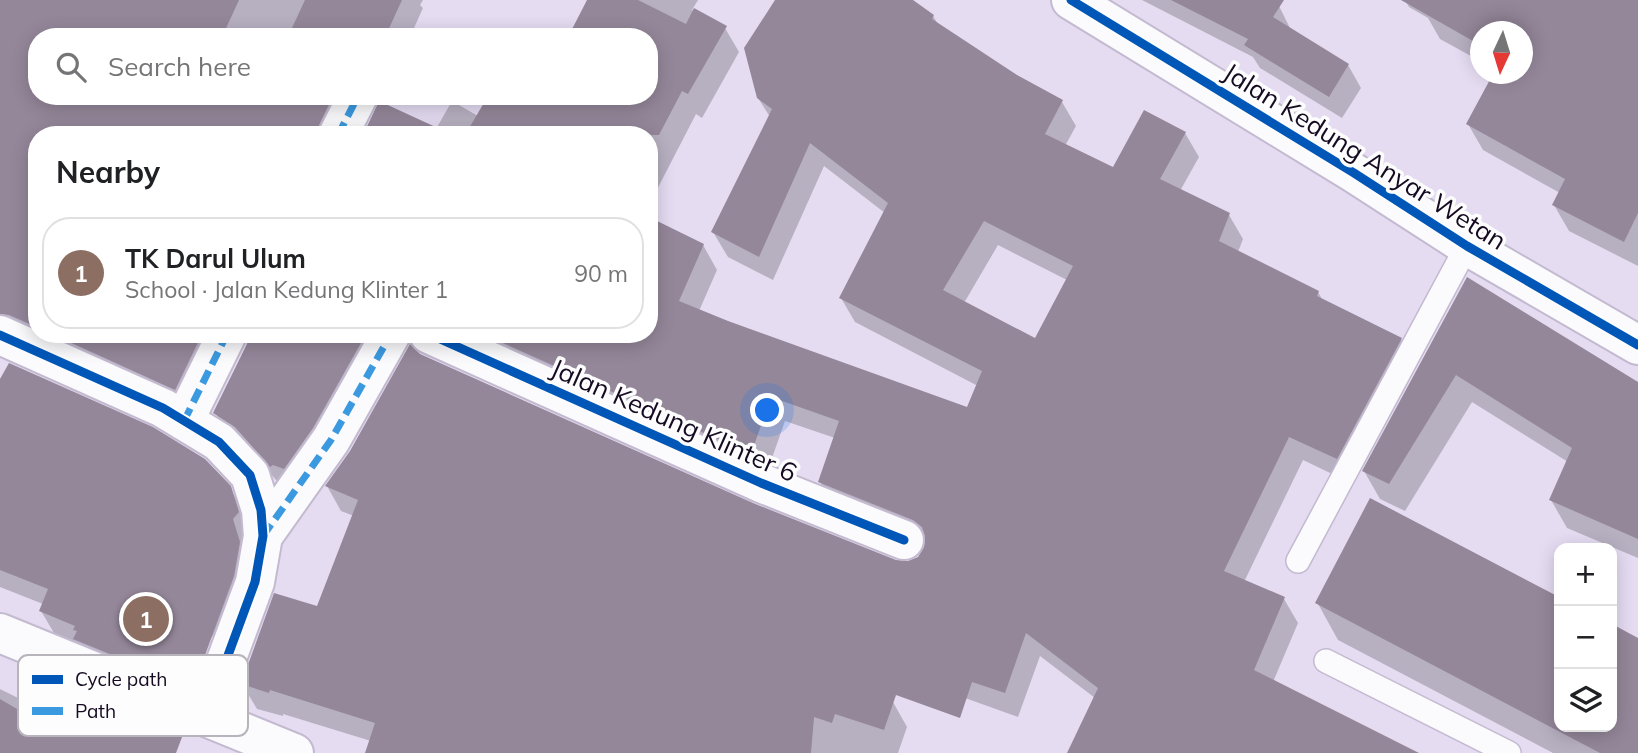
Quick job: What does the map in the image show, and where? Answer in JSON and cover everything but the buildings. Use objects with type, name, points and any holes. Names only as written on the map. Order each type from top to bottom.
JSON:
[{"type":"street","name":"Jalan Kedung Anyar Wetan","points":[[1071,0],[1354,173],[1467,246],[1638,345]]},
{"type":"street","points":[[343,126],[353,105]]},
{"type":"street","points":[[0,335],[163,408],[219,442],[250,475],[261,510],[263,536],[255,582],[228,655]]},
{"type":"street","points":[[184,421],[223,343]]},
{"type":"street","points":[[263,536],[331,440],[386,343]]},
{"type":"street","name":"Jalan Kedung Klinter 6","points":[[449,343],[761,483],[904,540]]},
{"type":"street","points":[[0,633],[55,655]]},
{"type":"street","points":[[248,735],[295,753]]},
{"type":"lane","points":[[1298,561],[1467,246]]},
{"type":"lane","points":[[1326,662],[1509,753]]},
{"type":"marked path","points":[[343,126],[353,105]]},
{"type":"marked path","points":[[184,421],[223,343]]},
{"type":"marked path","points":[[263,536],[331,440],[386,343]]},
{"type":"cycle path","points":[[1071,0],[1354,173],[1467,246],[1638,345]]},
{"type":"cycle path","points":[[0,335],[163,408],[219,442],[250,475],[261,510],[263,536],[255,582],[228,655]]},
{"type":"cycle path","points":[[449,343],[761,483],[904,540]]},
{"type":"place","name":"TK Darul Ulum","points":[[146,619]]}]
